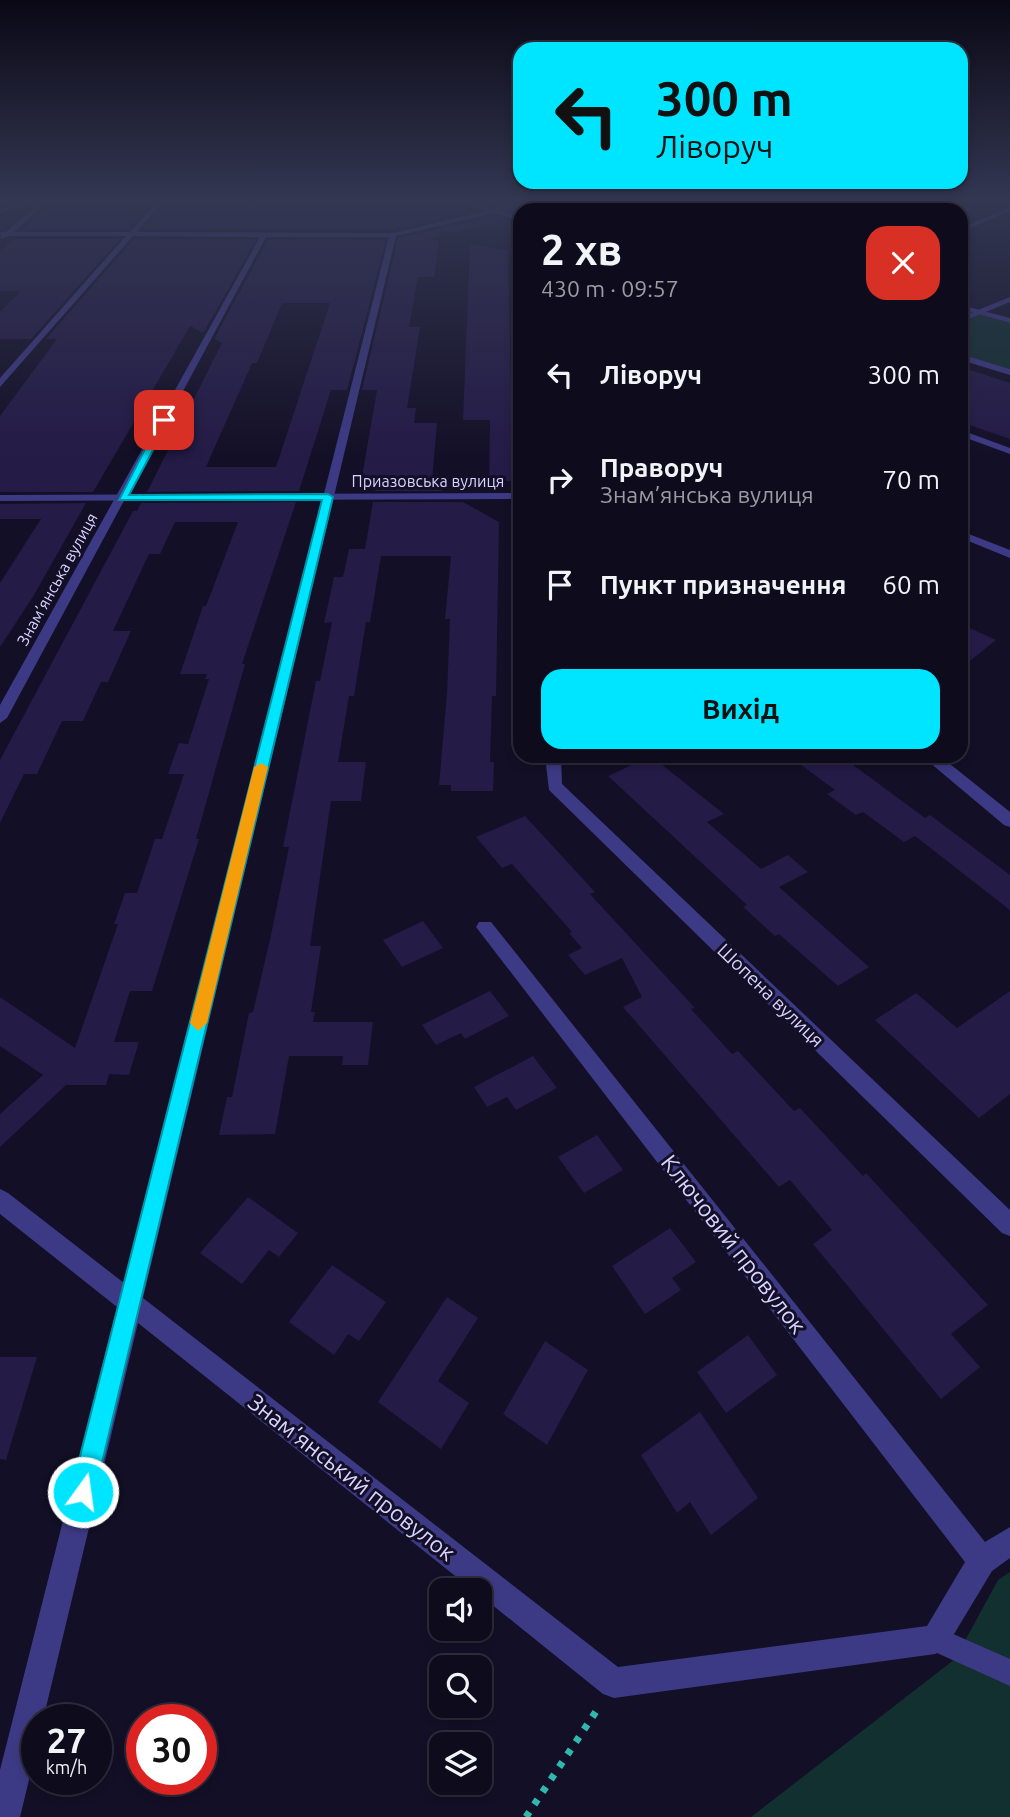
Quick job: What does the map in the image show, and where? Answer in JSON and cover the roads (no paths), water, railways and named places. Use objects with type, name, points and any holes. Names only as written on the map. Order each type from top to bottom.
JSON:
[{"type":"street","points":[[0,384],[85,287]]},
{"type":"street","name":"Знам’янська вулиця","points":[[0,718],[123,498],[236,287]]},
{"type":"street","points":[[4,1817],[380,287]]},
{"type":"street","points":[[968,317],[1010,299]]},
{"type":"street","points":[[968,308],[1010,321]]},
{"type":"street","points":[[968,359],[1010,372]]},
{"type":"street","points":[[968,436],[1010,451]]},
{"type":"street","name":"Приазовська вулиця","points":[[0,498],[513,496]]},
{"type":"street","points":[[968,537],[1010,554]]},
{"type":"street","name":"Шопена вулиця","points":[[553,763],[554,786],[1010,1225]]},
{"type":"street","points":[[939,763],[1010,821]]},
{"type":"street","name":"Ключовий провулок","points":[[485,928],[982,1561]]},
{"type":"street","name":"Знам’янський провулок","points":[[0,1200],[614,1683],[935,1639]]},
{"type":"street","points":[[935,1639],[982,1561],[1010,1541]]},
{"type":"lane","points":[[935,1639],[1010,1673]]}]
